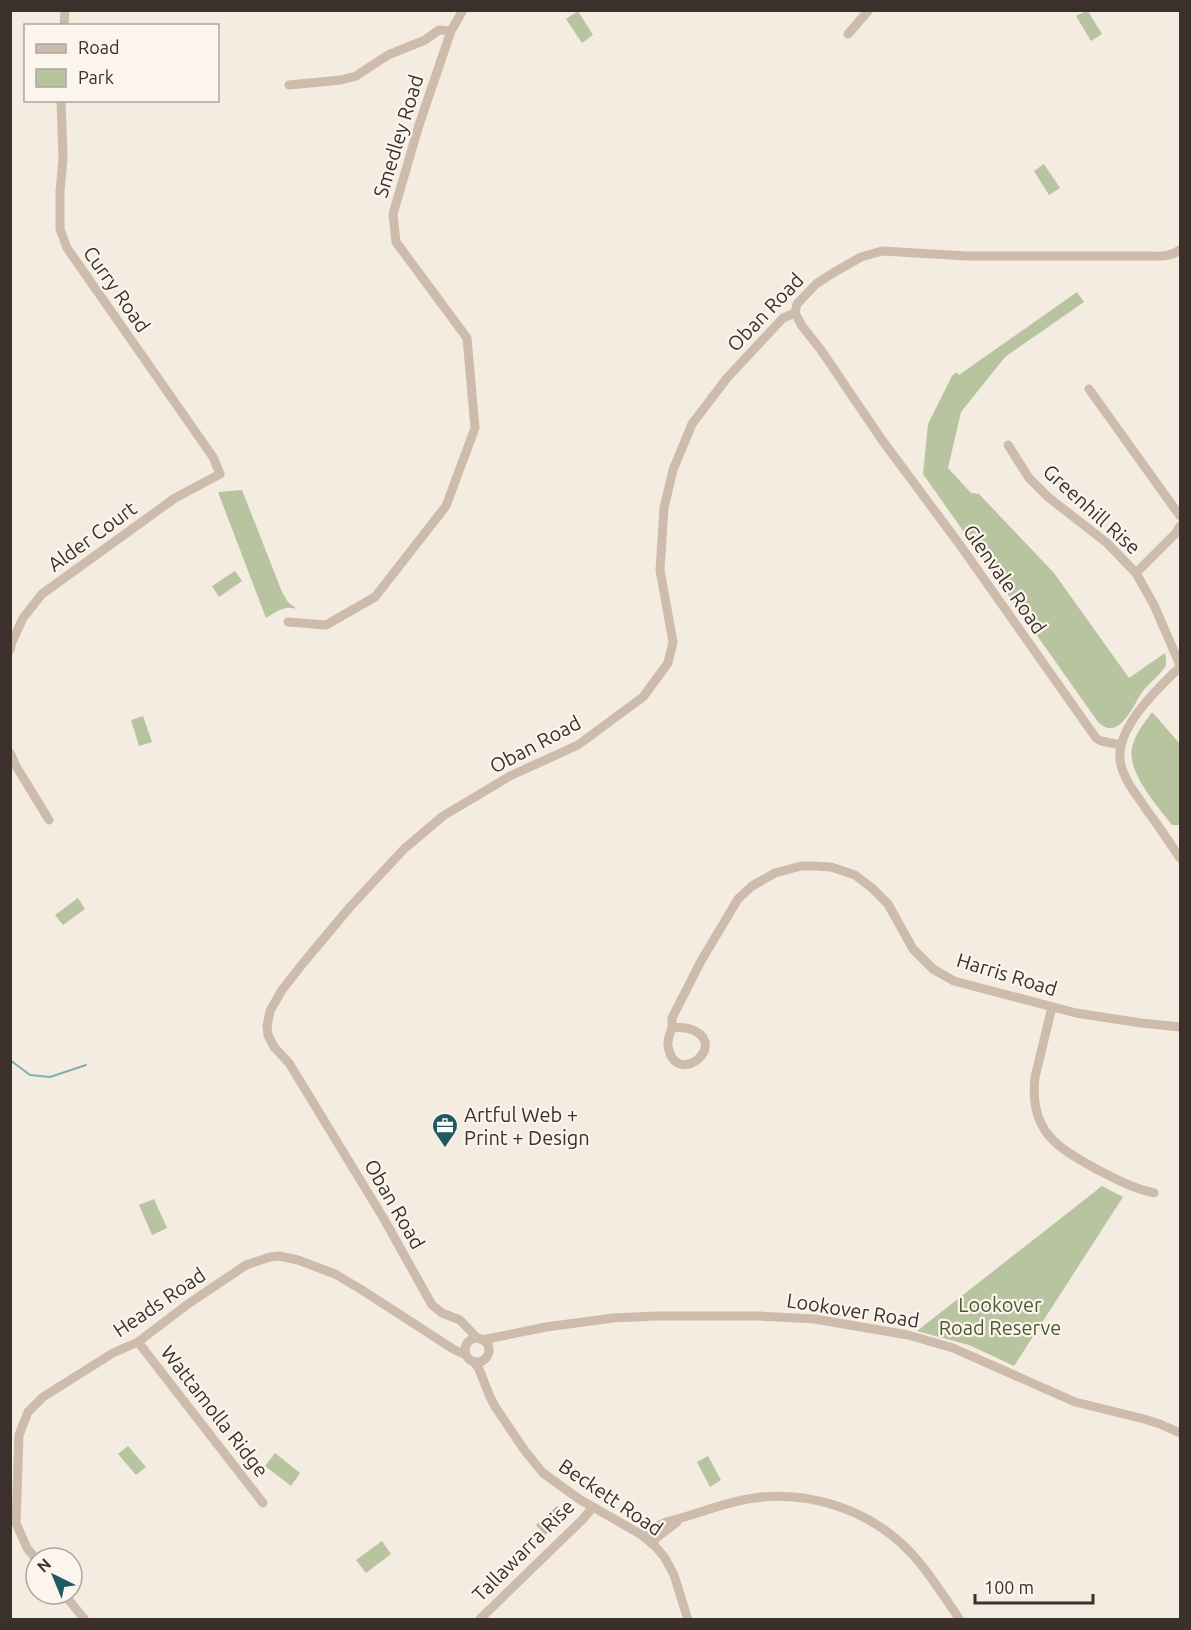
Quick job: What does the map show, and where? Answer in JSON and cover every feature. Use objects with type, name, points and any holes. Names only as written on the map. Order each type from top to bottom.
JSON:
[{"type":"street","name":"Smedley Road","points":[[288,622],[326,625],[375,597],[446,506],[475,428],[467,338],[396,242],[393,214],[419,125],[451,32],[463,10]]},
{"type":"street","points":[[848,34],[869,10]]},
{"type":"street","points":[[289,85],[340,80],[356,76],[388,55],[425,40],[439,30],[451,32]]},
{"type":"street","name":"Curry Road","points":[[61,102],[63,158],[60,229],[67,248],[213,458],[220,474]]},
{"type":"street","name":"Oban Road","points":[[477,1342],[460,1320],[436,1310],[432,1305],[378,1209],[288,1063],[274,1047],[268,1035],[267,1026],[270,1011],[282,990],[404,849],[443,816],[510,776],[578,745],[643,697],[668,663],[673,642],[660,570],[664,508],[673,470],[692,424],[727,378],[783,318],[795,313],[797,304],[816,284],[861,257],[882,250],[967,256],[1167,256],[1174,255],[1180,249]]},
{"type":"street","name":"Glenvale Road","points":[[795,313],[882,440],[1096,738],[1121,745]]},
{"type":"street","points":[[1089,389],[1180,516]]},
{"type":"street","name":"Greenhill Rise","points":[[1008,445],[1029,478],[1048,497],[1107,543],[1136,573],[1154,605],[1180,666]]},
{"type":"street","name":"Alder Court","points":[[10,650],[23,618],[42,594],[175,498],[220,474]]},
{"type":"street","points":[[1136,573],[1176,533],[1180,526]]},
{"type":"street","points":[[1180,666],[1144,705],[1126,733],[1121,745],[1120,764],[1126,780],[1180,858]]},
{"type":"street","points":[[10,753],[49,820]]},
{"type":"street","name":"Harris Road","points":[[672,1029],[680,1027],[700,1034],[705,1047],[700,1059],[692,1064],[682,1064],[673,1058],[667,1043],[675,1009],[738,899],[752,886],[775,873],[801,866],[831,867],[855,875],[888,904],[913,949],[933,969],[954,981],[1052,1007],[1141,1023],[1180,1027]]},
{"type":"street","points":[[1052,1007],[1033,1088],[1034,1103],[1045,1132],[1059,1146],[1076,1157],[1135,1189],[1154,1193]]},
{"type":"street","name":"Heads Road","points":[[26,1546],[16,1523],[15,1433],[28,1412],[43,1397],[113,1353],[138,1342],[188,1304],[246,1265],[261,1259],[279,1256],[298,1260],[342,1278],[469,1359],[478,1361]]},
{"type":"street","name":"Lookover Road","points":[[477,1342],[546,1327],[613,1318],[759,1316],[815,1319],[908,1335],[943,1344],[1075,1402],[1144,1419],[1180,1433]]},
{"type":"street","name":"Wattamolla Ridge","points":[[138,1342],[263,1503]]},
{"type":"street","points":[[453,1349],[477,1342]]},
{"type":"street","points":[[466,1355],[465,1347],[477,1342]]},
{"type":"street","points":[[477,1342],[488,1355],[478,1361]]},
{"type":"street","name":"Beckett Road","points":[[478,1361],[496,1408],[543,1473],[592,1507],[648,1539],[665,1558],[674,1575],[688,1620]]},
{"type":"street","points":[[648,1539],[660,1524],[740,1500],[800,1497],[837,1506],[865,1518],[897,1540],[923,1567],[960,1620]]},
{"type":"street","name":"Tallawarra Rise","points":[[479,1620],[582,1520],[592,1507]]},
{"type":"street","points":[[74,1606],[85,1620]]},
{"type":"green space","points":[[578,11],[593,35],[582,43],[566,19]]},
{"type":"green space","points":[[1086,11],[1102,34],[1091,41],[1076,16]]},
{"type":"green space","points":[[1044,164],[1060,188],[1049,195],[1034,171]]},
{"type":"green space","points":[[1077,292],[1084,302],[1005,357],[961,412],[948,468],[971,493],[979,494],[1054,573],[1129,678],[1165,653],[1165,667],[1143,691],[1125,720],[1112,728],[1098,722],[923,474],[928,424],[952,376],[956,372],[959,375]]},
{"type":"green space","points":[[242,490],[282,592],[288,602],[297,609],[277,611],[266,618],[218,492]]},
{"type":"green space","points":[[235,571],[242,581],[219,597],[212,586]]},
{"type":"green space","points":[[1152,712],[1180,744],[1180,825],[1172,825],[1158,808],[1137,776],[1133,765],[1131,754],[1134,740]]},
{"type":"green space","points":[[143,716],[152,742],[139,746],[131,720]]},
{"type":"green space","points":[[78,898],[85,909],[63,925],[55,915]]},
{"type":"green space","name":"Lookover Road Reserve","points":[[1102,1186],[1123,1197],[1014,1366],[969,1345],[917,1331]]},
{"type":"green space","points":[[154,1199],[167,1228],[152,1235],[139,1205]]},
{"type":"green space","points":[[128,1446],[146,1467],[136,1475],[118,1454]]},
{"type":"green space","points":[[275,1453],[300,1473],[291,1486],[265,1466]]},
{"type":"green space","points":[[708,1456],[721,1480],[710,1487],[697,1462]]},
{"type":"green space","points":[[557,1506],[566,1517],[545,1535],[536,1525]]},
{"type":"green space","points":[[382,1541],[391,1554],[366,1573],[356,1560]]},
{"type":"waterway","points":[[10,1060],[30,1075],[50,1077],[86,1065]]},
{"type":"place","name":"Artful Web + Print + Design","points":[[445,1149]]}]
